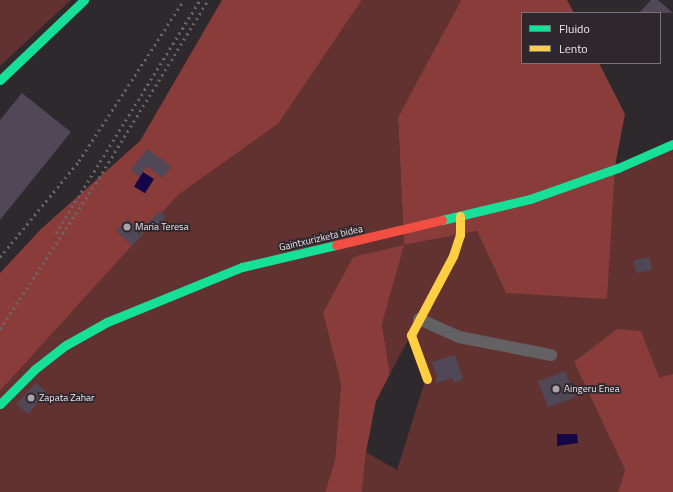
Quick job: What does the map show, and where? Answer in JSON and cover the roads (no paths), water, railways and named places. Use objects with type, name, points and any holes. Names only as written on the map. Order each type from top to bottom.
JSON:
[{"type":"main road","points":[[0,80],[84,0]]},
{"type":"main road","name":"Gaintxurizketa bidea","points":[[0,404],[35,369],[66,345],[107,322],[183,289],[242,267],[460,216],[574,185],[673,144]]},
{"type":"main road","points":[[427,378],[411,335],[453,256],[460,234],[460,216]]},
{"type":"street","points":[[419,319],[459,337],[551,355]]},
{"type":"railway","points":[[0,257],[79,161],[184,0]]},
{"type":"railway","points":[[56,233],[200,0]]},
{"type":"railway","points":[[0,329],[99,178],[208,0]]},
{"type":"place","name":"Maria Teresa","points":[[127,227]]},
{"type":"place","name":"Aingeru Enea","points":[[556,389]]},
{"type":"place","name":"Zapata Zahar","points":[[31,398]]}]
